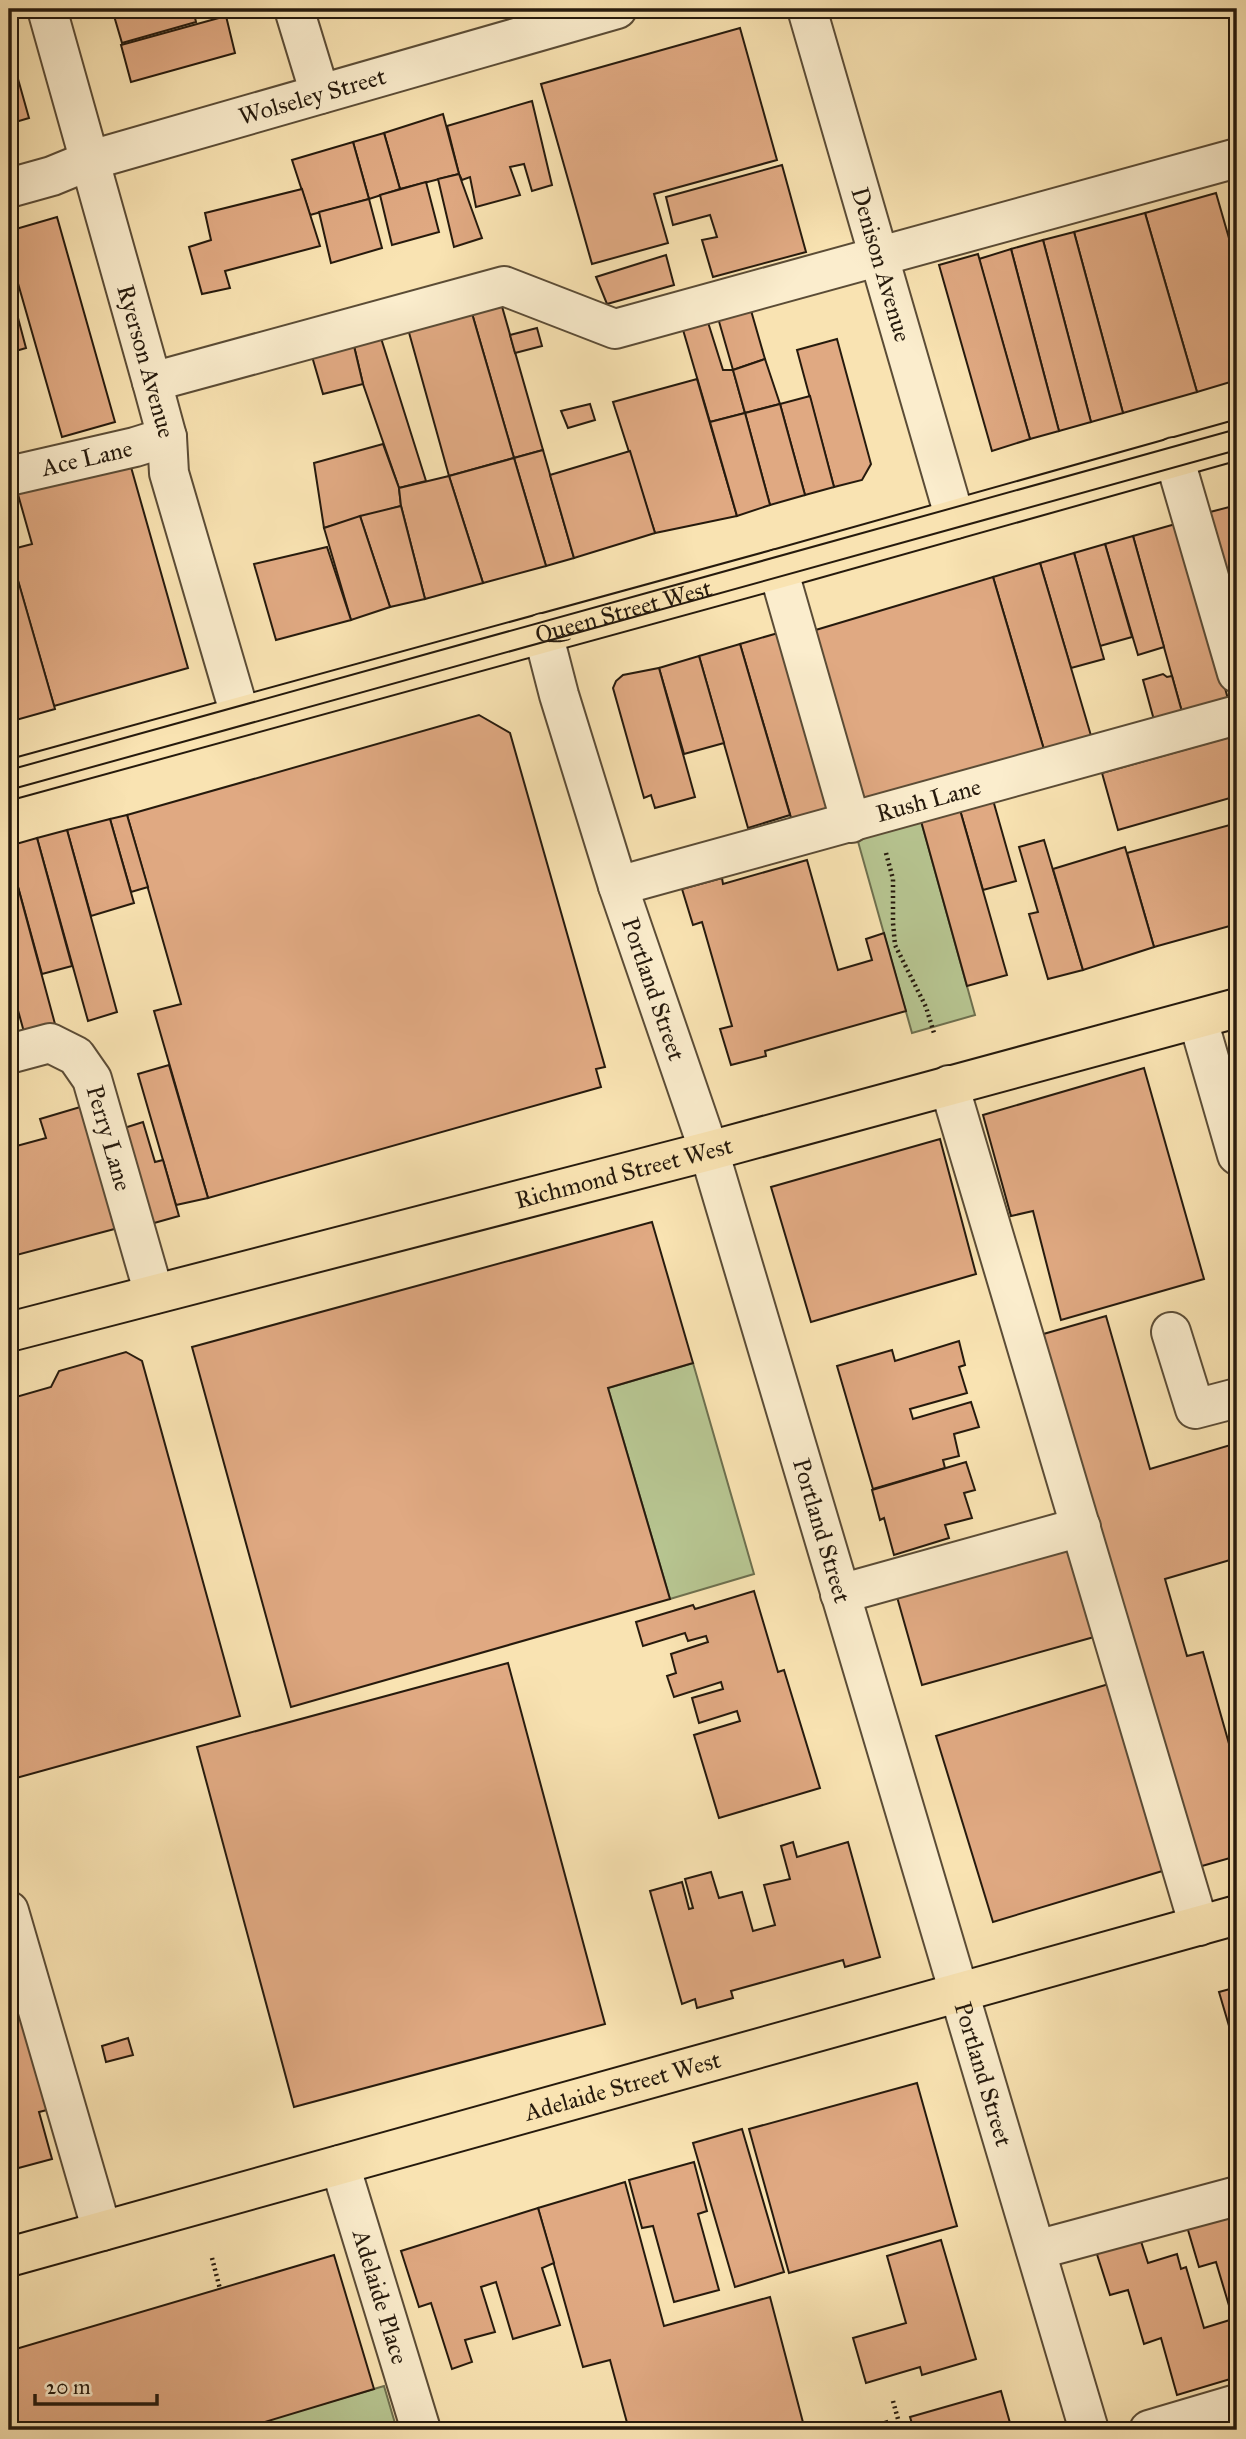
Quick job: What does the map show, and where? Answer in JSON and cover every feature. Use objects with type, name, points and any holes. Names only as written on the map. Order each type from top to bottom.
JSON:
[{"type":"main road","name":"Queen Street West","points":[[9,779],[778,569],[1237,440]]},
{"type":"main road","name":"Richmond Street West","points":[[9,1332],[709,1152],[1237,1008]]},
{"type":"main road","name":"Adelaide Street West","points":[[9,2257],[1237,1915]]},
{"type":"street","name":"Ryerson Avenue","points":[[47,9],[152,382],[166,437],[169,473],[240,715]]},
{"type":"street","points":[[295,9],[320,94]]},
{"type":"street","name":"Wolseley Street","points":[[9,188],[52,176],[91,160],[617,9]]},
{"type":"street","name":"Denison Avenue","points":[[807,9],[955,519]]},
{"type":"street","points":[[152,382],[504,286],[615,329],[1237,158]]},
{"type":"street","name":"Ace Lane","points":[[9,476],[135,447],[166,437]]},
{"type":"street","points":[[1174,457],[1237,673]]},
{"type":"street","points":[[778,569],[860,821]]},
{"type":"street","name":"Portland Street","points":[[543,633],[559,695],[618,886],[709,1152],[1089,2430]]},
{"type":"street","name":"Rush Lane","points":[[618,886],[1237,715]]},
{"type":"street","points":[[1198,1020],[1237,1154]]},
{"type":"street","name":"Perry Lane","points":[[9,1054],[50,1043],[76,1056],[92,1079],[154,1294]]},
{"type":"street","points":[[949,1085],[1199,1926]]},
{"type":"street","points":[[1171,1332],[1195,1409],[1237,1398]]},
{"type":"street","points":[[840,1594],[1081,1527]]},
{"type":"street","points":[[9,1911],[102,2231]]},
{"type":"street","name":"Adelaide Place","points":[[340,2165],[421,2430]]},
{"type":"street","points":[[1036,2250],[1237,2196]]},
{"type":"street","points":[[1149,2430],[1237,2404]]},
{"type":"path","points":[[860,821],[884,845],[893,879],[892,923],[895,945],[926,1007],[934,1033]]},
{"type":"path","points":[[212,2258],[220,2288]]},
{"type":"path","points":[[893,2401],[901,2430]]},
{"type":"green space","points":[[921,821],[975,1015],[912,1033],[857,838]]},
{"type":"green space","points":[[693,1363],[754,1574],[670,1599],[608,1388]]},
{"type":"green space","points":[[384,2386],[397,2430],[237,2429]]},
{"type":"building","points":[[112,9],[193,9],[196,22],[122,43]]},
{"type":"building","points":[[226,16],[235,53],[131,82],[121,45]]},
{"type":"building","points":[[740,28],[777,160],[654,194],[668,243],[592,264],[541,84]]},
{"type":"building","points":[[9,47],[29,118],[9,124]]},
{"type":"building","points":[[532,101],[552,185],[532,191],[524,164],[510,167],[520,195],[476,207],[470,177],[462,180],[459,174],[447,126]]},
{"type":"building","points":[[443,114],[459,174],[400,189],[384,133]]},
{"type":"building","points":[[384,133],[400,189],[369,199],[353,142]]},
{"type":"building","points":[[353,142],[369,199],[310,215],[292,160]]},
{"type":"building","points":[[782,165],[806,252],[713,277],[702,240],[717,237],[710,215],[673,225],[666,197]]},
{"type":"building","points":[[459,174],[482,238],[454,247],[438,179]]},
{"type":"building","points":[[426,182],[439,232],[392,245],[380,195]]},
{"type":"building","points":[[302,189],[320,246],[225,271],[230,288],[202,294],[189,247],[211,240],[205,213]]},
{"type":"building","points":[[1216,193],[1237,266],[1237,380],[1197,392],[1145,213]]},
{"type":"building","points":[[369,199],[382,248],[331,263],[319,212]]},
{"type":"building","points":[[1145,213],[1197,392],[1123,413],[1074,232]]},
{"type":"building","points":[[57,217],[115,422],[62,437],[9,252],[9,231]]},
{"type":"building","points":[[1074,232],[1123,413],[1091,422],[1043,240]]},
{"type":"building","points":[[1043,240],[1091,422],[1059,431],[1011,249]]},
{"type":"building","points":[[1011,249],[1059,431],[1030,439],[979,259]]},
{"type":"building","points":[[978,254],[1030,439],[992,451],[939,265]]},
{"type":"building","points":[[666,255],[674,285],[607,304],[596,277]]},
{"type":"building","points":[[9,284],[26,348],[9,353]]},
{"type":"building","points":[[501,303],[543,450],[514,458],[471,310]]},
{"type":"building","points":[[750,307],[765,359],[733,370],[718,318]]},
{"type":"building","points":[[471,310],[514,458],[449,476],[408,329]]},
{"type":"building","points":[[706,316],[723,370],[733,370],[745,413],[710,422],[681,323]]},
{"type":"building","points":[[537,328],[542,346],[515,353],[510,335]]},
{"type":"building","points":[[380,335],[426,481],[399,488],[363,384],[353,342]]},
{"type":"building","points":[[837,339],[871,464],[862,480],[834,487],[797,350]]},
{"type":"building","points":[[353,342],[363,384],[323,394],[311,353]]},
{"type":"building","points":[[765,359],[780,404],[745,413],[733,370]]},
{"type":"building","points":[[697,379],[737,516],[655,533],[613,402]]},
{"type":"building","points":[[810,396],[834,487],[805,495],[780,404]]},
{"type":"building","points":[[590,404],[595,420],[568,428],[561,411]]},
{"type":"building","points":[[780,404],[805,495],[770,505],[745,413]]},
{"type":"building","points":[[745,413],[770,505],[737,516],[710,422]]},
{"type":"building","points":[[383,444],[399,488],[401,506],[324,528],[314,463]]},
{"type":"building","points":[[543,450],[574,558],[546,566],[514,458]]},
{"type":"building","points":[[630,451],[655,533],[574,558],[550,475]]},
{"type":"building","points":[[514,458],[546,566],[483,583],[449,476]]},
{"type":"building","points":[[129,460],[188,668],[54,706],[9,550],[32,544],[17,491]]},
{"type":"building","points":[[449,476],[483,583],[425,599],[401,506],[399,488]]},
{"type":"building","points":[[1237,505],[1237,606],[1210,512]]},
{"type":"building","points":[[401,506],[425,599],[390,607],[360,516]]},
{"type":"building","points":[[360,516],[390,607],[351,620],[324,528]]},
{"type":"building","points":[[1179,523],[1228,699],[1182,712],[1133,536]]},
{"type":"building","points":[[1133,536],[1164,647],[1138,655],[1105,544]]},
{"type":"building","points":[[1105,544],[1132,637],[1100,646],[1074,553]]},
{"type":"building","points":[[327,547],[351,620],[276,640],[254,564]]},
{"type":"building","points":[[9,549],[55,709],[9,722]]},
{"type":"building","points":[[1074,553],[1104,659],[1071,668],[1040,563]]},
{"type":"building","points":[[1040,563],[1092,739],[1045,753],[993,577]]},
{"type":"building","points":[[993,577],[1045,753],[860,805],[809,632]]},
{"type":"building","points":[[785,631],[837,809],[792,821],[740,644]]},
{"type":"building","points":[[740,644],[790,815],[748,828],[699,656]]},
{"type":"building","points":[[699,656],[724,743],[684,754],[659,668]]},
{"type":"building","points":[[659,668],[695,797],[655,808],[651,795],[644,798],[613,688],[623,675]]},
{"type":"building","points":[[1163,674],[1172,676],[1182,712],[1154,720],[1143,680]]},
{"type":"building","points":[[479,715],[510,733],[605,1067],[596,1069],[601,1087],[208,1198],[154,1011],[181,1004],[127,815]]},
{"type":"building","points":[[1237,735],[1237,796],[1118,830],[1102,773]]},
{"type":"building","points":[[993,800],[1016,881],[983,890],[960,810]]},
{"type":"building","points":[[960,810],[1007,975],[967,986],[921,821]]},
{"type":"building","points":[[127,815],[148,887],[131,892],[110,819]]},
{"type":"building","points":[[110,819],[134,903],[91,916],[67,830]]},
{"type":"building","points":[[1237,823],[1237,924],[1154,947],[1127,853]]},
{"type":"building","points":[[67,830],[117,1012],[88,1021],[37,838]]},
{"type":"building","points":[[37,838],[72,966],[42,974],[9,854],[9,846]]},
{"type":"building","points":[[1044,840],[1083,970],[1048,979],[1029,914],[1038,912],[1019,847]]},
{"type":"building","points":[[1125,847],[1154,947],[1083,970],[1053,869]]},
{"type":"building","points":[[9,854],[55,1024],[24,1032],[9,978]]},
{"type":"building","points":[[807,860],[838,970],[872,960],[866,939],[884,933],[906,1011],[765,1051],[766,1056],[731,1065],[720,1029],[732,1026],[702,922],[693,925],[682,889],[722,878],[723,884]]},
{"type":"building","points":[[169,1065],[208,1198],[176,1205],[138,1074]]},
{"type":"building","points":[[1144,1068],[1204,1279],[1061,1320],[1033,1211],[1011,1216],[983,1115]]},
{"type":"building","points":[[87,1105],[122,1227],[9,1257],[9,1148],[46,1138],[40,1119]]},
{"type":"building","points":[[143,1122],[155,1162],[163,1160],[179,1216],[147,1225],[118,1130]]},
{"type":"building","points":[[940,1139],[976,1274],[811,1322],[771,1187]]},
{"type":"building","points":[[652,1222],[693,1363],[608,1388],[670,1599],[291,1707],[192,1347]]},
{"type":"building","points":[[1106,1316],[1150,1469],[1237,1443],[1237,1558],[1165,1579],[1187,1656],[1203,1652],[1237,1772],[1237,1856],[1195,1868],[1040,1335]]},
{"type":"building","points":[[959,1341],[965,1365],[959,1367],[967,1393],[910,1409],[913,1419],[971,1402],[979,1427],[954,1434],[959,1456],[943,1460],[945,1468],[873,1489],[837,1366],[892,1350],[895,1361]]},
{"type":"building","points":[[126,1352],[142,1361],[240,1716],[9,1780],[9,1399],[51,1387],[59,1371]]},
{"type":"building","points":[[966,1462],[975,1490],[964,1493],[972,1518],[945,1525],[949,1538],[894,1555],[884,1518],[880,1520],[872,1490]]},
{"type":"building","points":[[1069,1548],[1094,1637],[922,1685],[897,1597]]},
{"type":"building","points":[[754,1591],[778,1672],[784,1670],[820,1788],[719,1818],[694,1735],[740,1721],[737,1711],[699,1723],[692,1698],[723,1689],[721,1682],[674,1697],[667,1676],[676,1673],[671,1654],[708,1642],[706,1636],[688,1641],[685,1633],[643,1646],[636,1622],[693,1605],[695,1609]]},
{"type":"building","points":[[508,1663],[605,2024],[294,2107],[197,1747]]},
{"type":"building","points":[[1112,1683],[1169,1869],[993,1922],[936,1736]]},
{"type":"building","points":[[793,1842],[797,1857],[848,1842],[880,1957],[845,1967],[843,1960],[731,1991],[733,1998],[697,2008],[695,1999],[682,2004],[650,1891],[682,1882],[689,1909],[693,1908],[685,1879],[711,1872],[719,1898],[742,1892],[753,1931],[775,1925],[764,1885],[790,1879],[781,1846]]},
{"type":"building","points":[[9,1969],[47,2110],[39,2112],[52,2159],[11,2170],[9,2163]]},
{"type":"building","points":[[1237,1987],[1237,2053],[1219,1992]]},
{"type":"building","points":[[128,2038],[133,2055],[106,2062],[102,2046]]},
{"type":"building","points":[[917,2083],[957,2226],[789,2273],[749,2129]]},
{"type":"building","points":[[742,2129],[784,2272],[735,2287],[693,2143]]},
{"type":"building","points":[[694,2162],[707,2211],[698,2214],[719,2290],[674,2302],[653,2226],[642,2228],[629,2180]]},
{"type":"building","points":[[625,2182],[664,2326],[770,2297],[805,2430],[629,2430],[610,2360],[583,2367],[538,2208]]},
{"type":"building","points":[[1237,2205],[1237,2377],[1177,2395],[1161,2338],[1144,2344],[1128,2290],[1110,2295],[1094,2245],[1138,2232],[1148,2263],[1177,2254],[1181,2269],[1186,2267],[1204,2328],[1233,2319],[1216,2262],[1199,2267],[1185,2220]]},
{"type":"building","points":[[538,2208],[554,2263],[542,2268],[560,2325],[513,2339],[496,2282],[481,2287],[495,2332],[465,2340],[472,2362],[452,2369],[431,2303],[419,2307],[401,2251]]},
{"type":"building","points":[[941,2240],[976,2359],[922,2375],[920,2367],[866,2383],[853,2338],[906,2323],[887,2256]]},
{"type":"building","points":[[334,2255],[374,2389],[238,2430],[9,2430],[9,2351]]},
{"type":"building","points":[[1001,2391],[1012,2430],[914,2430],[910,2417]]},
{"type":"building","points":[[887,2421],[890,2430],[856,2430],[875,2425]]},
{"type":"building","points":[[535,2423],[537,2430],[508,2430]]},
{"type":"tram line","points":[[9,770],[1237,429]]},
{"type":"tram line","points":[[9,790],[1237,450]]}]
